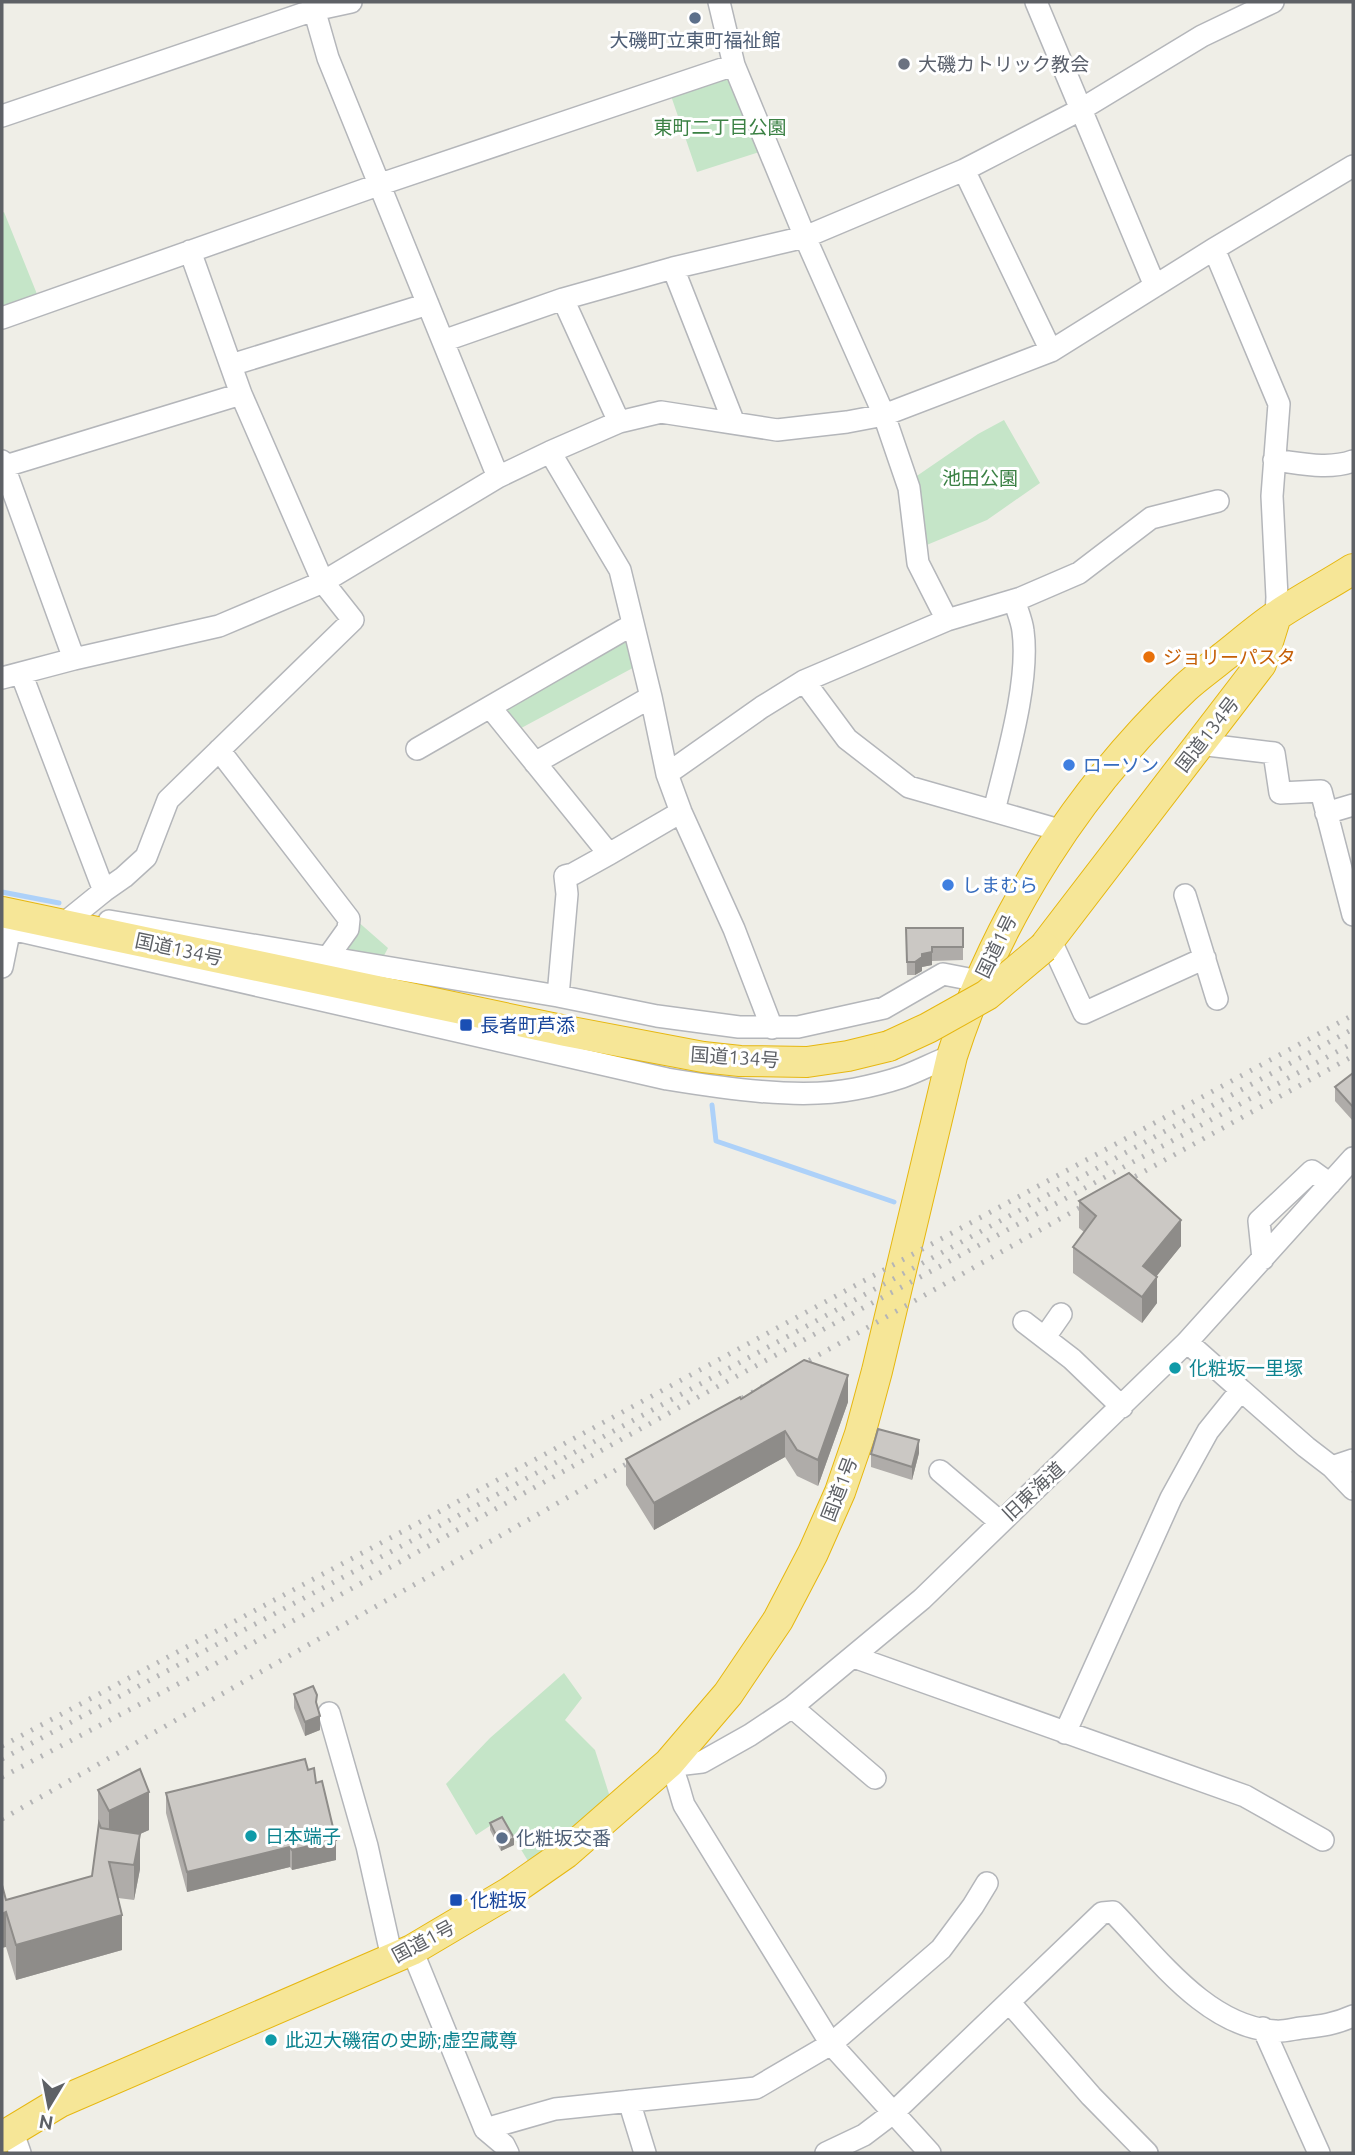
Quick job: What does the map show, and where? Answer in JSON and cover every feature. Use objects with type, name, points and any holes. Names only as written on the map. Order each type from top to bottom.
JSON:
[{"type":"highway","name":"国道1号","points":[[11,2140],[60,2102],[161,2050],[402,1954],[510,1892],[566,1853],[613,1814],[669,1763],[728,1694],[778,1620],[813,1553],[840,1492],[860,1434],[877,1371],[952,1056],[979,981],[1017,902],[1063,831],[1130,745],[1186,687],[1276,616],[1353,569]]},
{"type":"highway","name":"国道134号","points":[[7,920],[69,920],[297,984],[703,1057],[740,1061],[807,1062],[848,1056],[889,1046],[928,1028],[986,995],[1047,943],[1261,664],[1276,616]]},
{"type":"street","points":[[2,116],[313,6],[351,2]]},
{"type":"street","points":[[719,2],[734,65],[805,237],[884,415],[909,488],[918,563],[947,620]]},
{"type":"street","points":[[1037,2],[1155,286]]},
{"type":"street","points":[[443,341],[563,299],[673,268],[805,237],[964,170],[1080,110],[1202,36],[1273,2]]},
{"type":"street","points":[[313,6],[328,58],[498,477]]},
{"type":"street","points":[[2,318],[378,185],[734,65]]},
{"type":"street","points":[[104,891],[12,676],[219,626],[323,582],[498,477],[619,422],[661,412],[777,430],[884,415],[1051,351],[1353,166]]},
{"type":"street","points":[[964,170],[1051,351]]},
{"type":"street","points":[[1214,249],[1279,404],[1272,496],[1276,616]]},
{"type":"street","points":[[69,920],[146,857],[168,800],[353,620],[323,582],[241,394],[190,251]]},
{"type":"street","points":[[673,268],[734,423]]},
{"type":"street","points":[[563,299],[619,422]]},
{"type":"street","points":[[231,365],[428,304]]},
{"type":"street","points":[[74,659],[2,465],[241,394]]},
{"type":"street","points":[[551,452],[620,570],[667,774],[681,812],[734,929],[772,1028]]},
{"type":"street","points":[[1275,460],[1318,466],[1353,461]]},
{"type":"street","points":[[667,774],[804,681],[947,620],[1014,600],[1079,573],[1151,518],[1218,501]]},
{"type":"street","points":[[994,811],[1010,743],[1024,659],[1023,630],[1014,600]]},
{"type":"street","points":[[417,749],[632,625]]},
{"type":"street","points":[[804,681],[847,738],[909,787],[1063,831]]},
{"type":"street","points":[[535,763],[651,697]]},
{"type":"street","points":[[490,706],[609,854]]},
{"type":"street","points":[[1199,744],[1274,752],[1280,793],[1321,791],[1353,915]]},
{"type":"street","points":[[219,750],[348,919],[348,929],[328,957]]},
{"type":"street","points":[[1326,813],[1353,805]]},
{"type":"street","points":[[558,996],[567,894],[565,876],[573,874],[681,812]]},
{"type":"street","points":[[1185,895],[1217,999]]},
{"type":"street","points":[[2,967],[7,920],[297,984],[667,1079],[729,1088],[810,1093],[853,1090],[904,1076],[952,1056]]},
{"type":"street","points":[[69,920],[328,957],[558,996],[657,1016],[738,1027],[798,1027],[884,1008],[943,974],[979,981]]},
{"type":"street","points":[[1047,943],[1084,1013],[1205,958]]},
{"type":"street","name":"旧東海道","points":[[669,1763],[702,1762],[740,1741],[792,1707],[922,1599],[1188,1342],[1353,1158]]},
{"type":"street","points":[[1269,1252],[1259,1221],[1269,1209],[1312,1171],[1330,1184]]},
{"type":"street","points":[[1045,1337],[1061,1314]]},
{"type":"street","points":[[1024,1322],[1045,1337],[1122,1407]]},
{"type":"street","points":[[1188,1342],[1332,1467],[1353,1489]]},
{"type":"street","points":[[1065,1733],[1171,1499],[1208,1432],[1241,1390]]},
{"type":"street","points":[[1332,1467],[1353,1460]]},
{"type":"street","points":[[940,1471],[1000,1522]]},
{"type":"street","points":[[853,1657],[1245,1796],[1324,1840]]},
{"type":"street","points":[[792,1707],[875,1778]]},
{"type":"street","points":[[329,1713],[367,1846],[402,1954],[485,2129],[504,2145],[508,2153]]},
{"type":"street","points":[[669,1763],[676,1774],[676,1783],[684,1805],[831,2044],[930,2153]]},
{"type":"street","points":[[485,2129],[555,2109],[756,2088],[831,2044],[941,1949],[987,1883]]},
{"type":"street","points":[[826,2153],[864,2135],[893,2113],[1102,1913],[1113,1912],[1193,1995],[1218,2013],[1247,2025],[1275,2031],[1333,2025],[1353,2016]]},
{"type":"street","points":[[1009,2002],[1091,2096],[1147,2153]]},
{"type":"street","points":[[1263,2028],[1320,2153]]},
{"type":"street","points":[[629,2101],[645,2153]]},
{"type":"green space","name":"東町二丁目公園","points":[[734,65],[769,149],[697,172],[668,87]]},
{"type":"green space","points":[[4,212],[41,304],[2,318],[2,213]]},
{"type":"green space","name":"池田公園","points":[[1004,420],[1040,483],[987,520],[917,549],[908,482],[978,434]]},
{"type":"green space","points":[[632,625],[642,663],[512,733],[490,707]]},
{"type":"green space","points":[[356,920],[388,948],[379,965],[328,957]]},
{"type":"green space","points":[[564,1673],[582,1698],[565,1720],[595,1750],[610,1797],[528,1861],[502,1818],[476,1835],[446,1784],[490,1738]]},
{"type":"building","points":[[906,928],[963,928],[963,947],[932,947],[932,952],[922,954],[915,962],[907,962]]},
{"type":"building","points":[[1353,1073],[1353,1107],[1335,1087]]},
{"type":"building","points":[[1129,1173],[1181,1220],[1143,1266],[1157,1277],[1142,1297],[1073,1247],[1096,1216],[1079,1201]]},
{"type":"building","points":[[804,1360],[848,1375],[818,1460],[797,1450],[785,1431],[654,1503],[626,1459],[740,1397],[741,1399]]},
{"type":"building","points":[[878,1429],[919,1440],[912,1467],[871,1454]]},
{"type":"building","points":[[313,1686],[320,1716],[305,1722],[294,1694]]},
{"type":"building","name":"日本端子","points":[[305,1759],[308,1770],[314,1768],[316,1783],[322,1781],[336,1840],[292,1850],[290,1847],[187,1872],[166,1793]]},
{"type":"building","points":[[140,1769],[149,1792],[109,1811],[98,1790]]},
{"type":"building","name":"化粧坂交番","points":[[502,1817],[514,1838],[501,1845],[490,1823]]},
{"type":"building","points":[[99,1823],[101,1828],[140,1834],[134,1865],[109,1862],[122,1915],[16,1945],[6,1912],[2,1914],[2,1885],[6,1900],[92,1876]]},
{"type":"waterway","points":[[2,892],[59,903]]},
{"type":"waterway","points":[[712,1105],[716,1141],[894,1202]]},
{"type":"railway","points":[[2,1746],[1353,1015]]},
{"type":"railway","points":[[2,1759],[439,1526],[1353,1029]]},
{"type":"railway","points":[[2,1777],[195,1675],[689,1402],[1353,1043]]},
{"type":"railway","points":[[1116,1187],[1353,1056]]},
{"type":"railway","points":[[723,1409],[1095,1199]]},
{"type":"railway","points":[[2,1819],[644,1454]]},
{"type":"place","name":"大磯町立東町福祉館","points":[[695,18]]},
{"type":"place","name":"大磯カトリック教会","points":[[904,64]]},
{"type":"place","name":"ジョリーパスタ","points":[[1149,657]]},
{"type":"place","name":"ローソン","points":[[1069,765]]},
{"type":"place","name":"しまむら","points":[[948,885]]},
{"type":"place","name":"長者町芦添","points":[[466,1025]]},
{"type":"place","name":"化粧坂一里塚","points":[[1175,1368]]},
{"type":"place","name":"日本端子","points":[[251,1836]]},
{"type":"place","name":"化粧坂交番","points":[[502,1838]]},
{"type":"place","name":"化粧坂","points":[[456,1900]]},
{"type":"place","name":"此辺大磯宿の史跡;虚空蔵尊","points":[[271,2040]]}]
